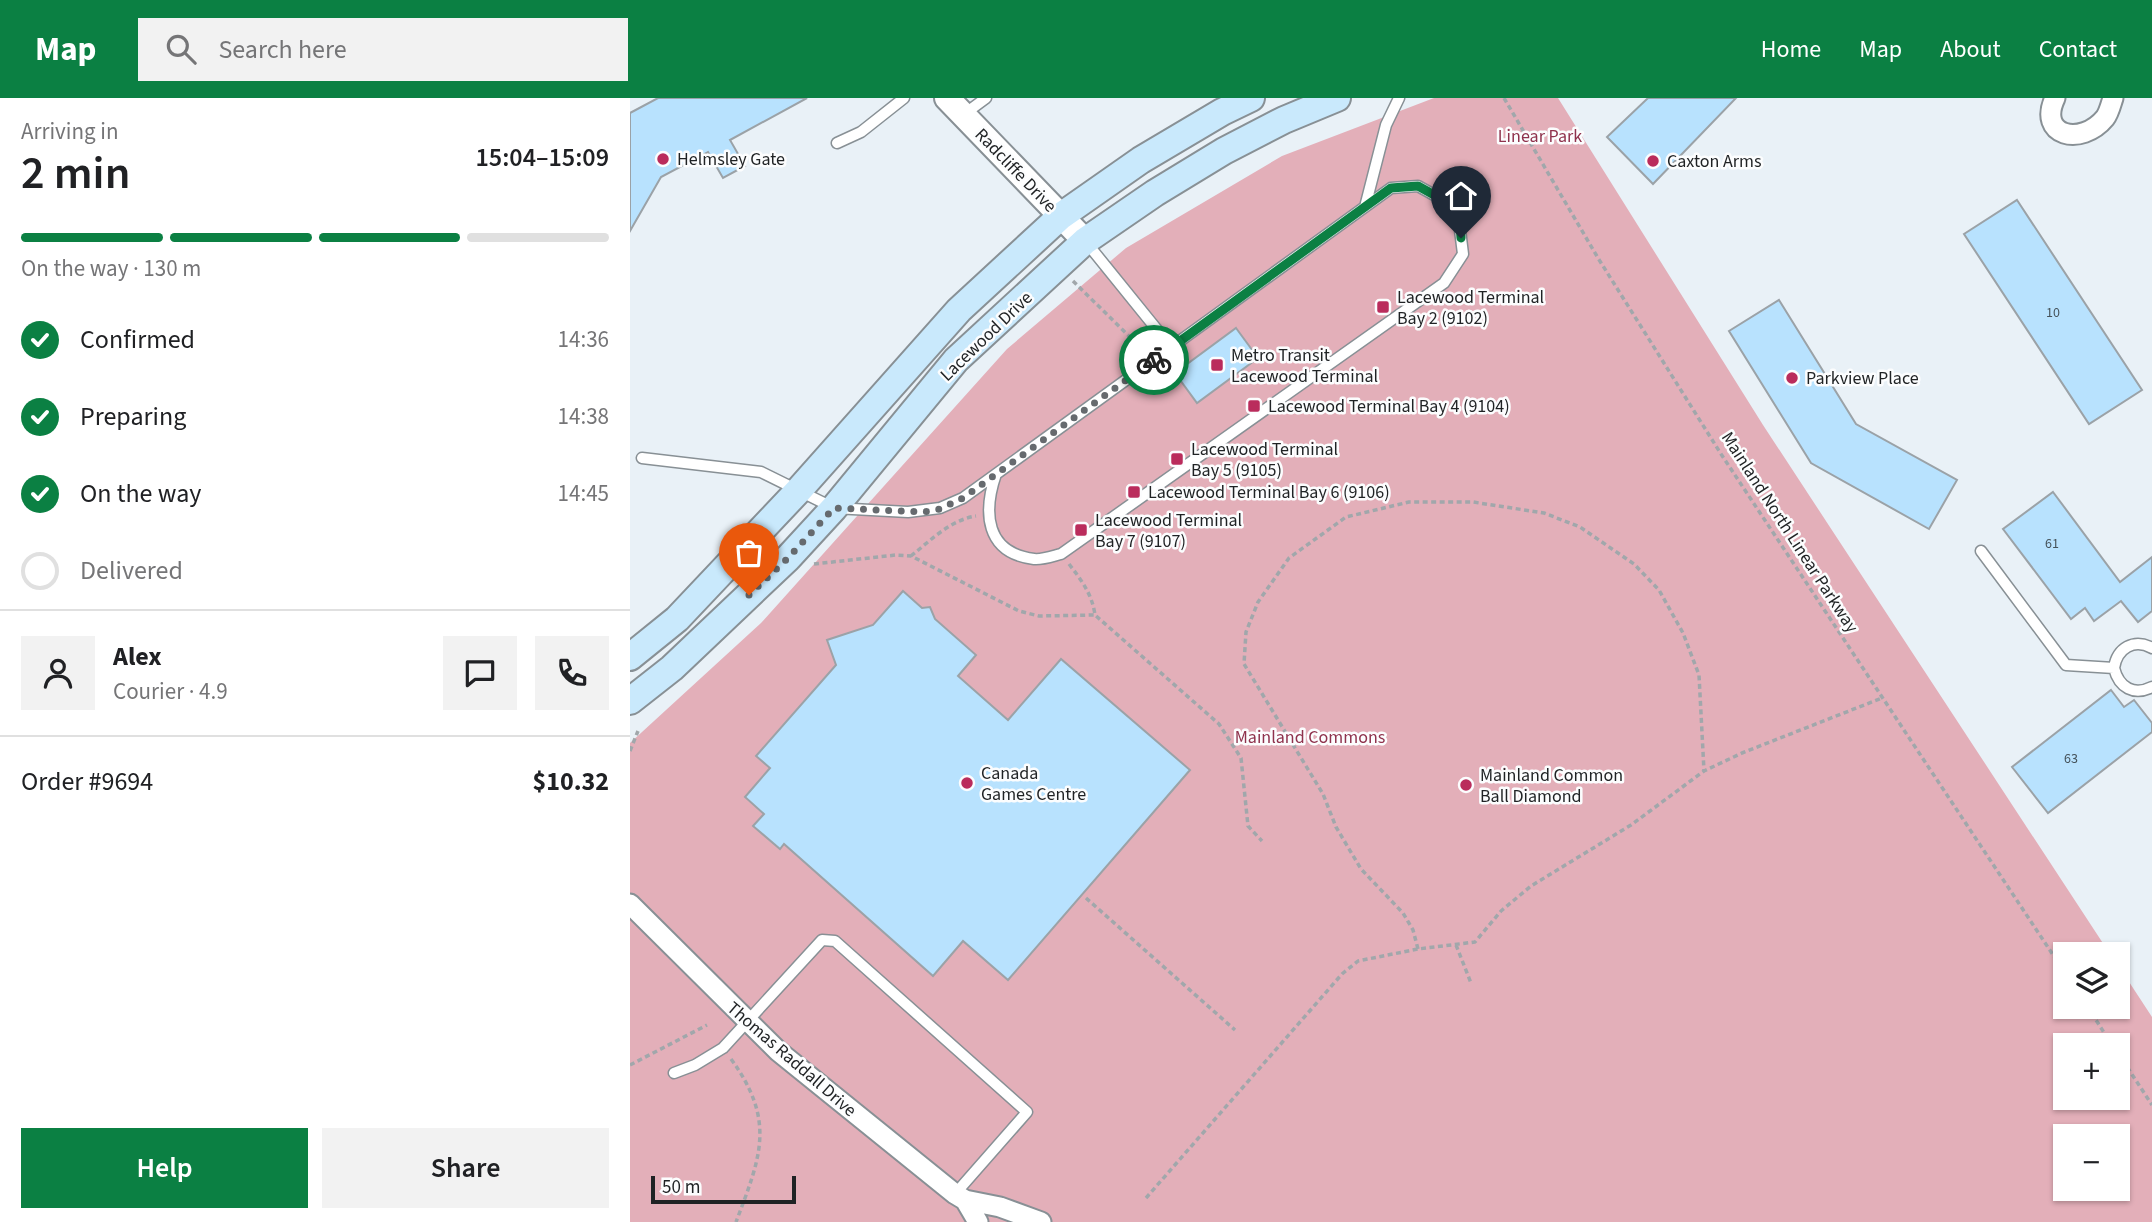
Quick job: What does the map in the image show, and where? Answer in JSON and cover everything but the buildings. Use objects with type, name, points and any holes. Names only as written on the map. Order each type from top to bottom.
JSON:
[{"type":"main road","name":"Lacewood Drive","points":[[630,657],[677,619],[798,491],[959,310],[1061,216],[1140,160],[1251,98]]},
{"type":"main road","name":"Lacewood Drive","points":[[630,701],[682,659],[787,559],[834,508],[956,360],[1086,241],[1155,192],[1224,151],[1284,120],[1337,98]]},
{"type":"street","points":[[2056,98],[2051,107],[2051,119],[2058,130],[2072,136],[2087,134],[2106,117],[2113,98]]},
{"type":"street","name":"Radcliffe Drive","points":[[954,106],[1086,241]]},
{"type":"street","name":"Thomas Raddall Drive","points":[[630,904],[747,1023],[848,1110],[960,1197],[978,1222]]},
{"type":"street","name":"Thomas Raddall Drive","points":[[960,1197],[1000,1207],[1041,1222]]},
{"type":"lane","points":[[838,143],[861,132],[904,98]]},
{"type":"lane","points":[[954,106],[986,98]]},
{"type":"lane","points":[[1365,207],[1386,125],[1399,98]]},
{"type":"lane","points":[[642,458],[761,472],[834,508],[908,512],[940,509],[963,498],[996,474],[1149,364],[1391,188],[1418,186],[1445,201],[1460,222],[1463,254],[1444,283],[1061,554],[1035,560],[1010,552],[994,535],[987,514],[996,474]]},
{"type":"lane","points":[[1086,241],[1171,347]]},
{"type":"lane","points":[[1981,551],[2066,665],[2114,668]]},
{"type":"lane","points":[[2152,648],[2142,644],[2125,647],[2115,660],[2114,668],[2120,684],[2127,689],[2143,691],[2152,687]]},
{"type":"lane","points":[[674,1073],[695,1065],[723,1048],[821,940],[835,941],[1027,1112],[960,1197]]},
{"type":"path","name":"Mainland North Linear Parkway","points":[[1504,98],[1598,258],[1721,454],[2053,955]]},
{"type":"path","points":[[1073,281],[1132,339],[1149,364]]},
{"type":"path","points":[[1418,949],[1413,930],[1403,913],[1361,869],[1336,827],[1323,794],[1244,664],[1245,632],[1258,601],[1289,558],[1346,517],[1409,502],[1473,502],[1544,513],[1580,527],[1634,564],[1659,590],[1683,633],[1699,675],[1703,771]]},
{"type":"path","points":[[911,556],[953,524],[966,517],[987,514]]},
{"type":"path","points":[[1061,554],[1087,588],[1093,600],[1095,615],[1219,724],[1241,758],[1248,826],[1262,841]]},
{"type":"path","points":[[812,564],[896,555],[911,556],[1019,611],[1039,616],[1095,615]]},
{"type":"path","points":[[1146,1198],[1342,974],[1358,961],[1418,949],[1475,942],[1501,911],[1531,886],[1631,825],[1703,771],[1742,752],[1882,698]]},
{"type":"path","points":[[630,751],[638,731]]},
{"type":"path","points":[[1086,898],[1235,1030]]},
{"type":"path","points":[[1456,945],[1471,983]]},
{"type":"path","points":[[630,1065],[708,1025]]},
{"type":"path","points":[[723,1048],[746,1080],[758,1110],[761,1135],[757,1166],[736,1222]]},
{"type":"path","points":[[2130,1071],[2152,1105]]},
{"type":"green space","name":"Mainland Commons","points":[[1434,98],[1558,98],[1763,425],[2102,942],[2053,942],[2053,1019],[2130,1019],[2130,983],[2152,1017],[2152,1222],[630,1222],[630,743],[761,623],[1007,349],[1126,248],[1282,156]]},
{"type":"way so far","points":[[749,595],[834,508],[908,512],[940,509],[963,498],[1154,360]]},
{"type":"place","name":"Helmsley Gate","points":[[663,159]]},
{"type":"place","name":"Caxton Arms","points":[[1653,161]]},
{"type":"place","name":"Lacewood Terminal Bay 2 (9102)","points":[[1383,307]]},
{"type":"place","name":"Metro Transit Lacewood Terminal","points":[[1217,365]]},
{"type":"place","name":"Parkview Place","points":[[1792,378]]},
{"type":"place","name":"Lacewood Terminal Bay 4 (9104)","points":[[1254,406]]},
{"type":"place","name":"Lacewood Terminal Bay 5 (9105)","points":[[1177,459]]},
{"type":"place","name":"Lacewood Terminal Bay 6 (9106)","points":[[1134,492]]},
{"type":"place","name":"Lacewood Terminal Bay 7 (9107)","points":[[1081,530]]},
{"type":"place","name":"Canada Games Centre","points":[[967,783]]},
{"type":"place","name":"Mainland Common Ball Diamond","points":[[1466,785]]},
{"type":"route","points":[[1154,360],[1391,188],[1418,186],[1445,201],[1460,222],[1461,238]]},
{"type":"park label","name":"Linear Park","points":[[1540,136]]}]
